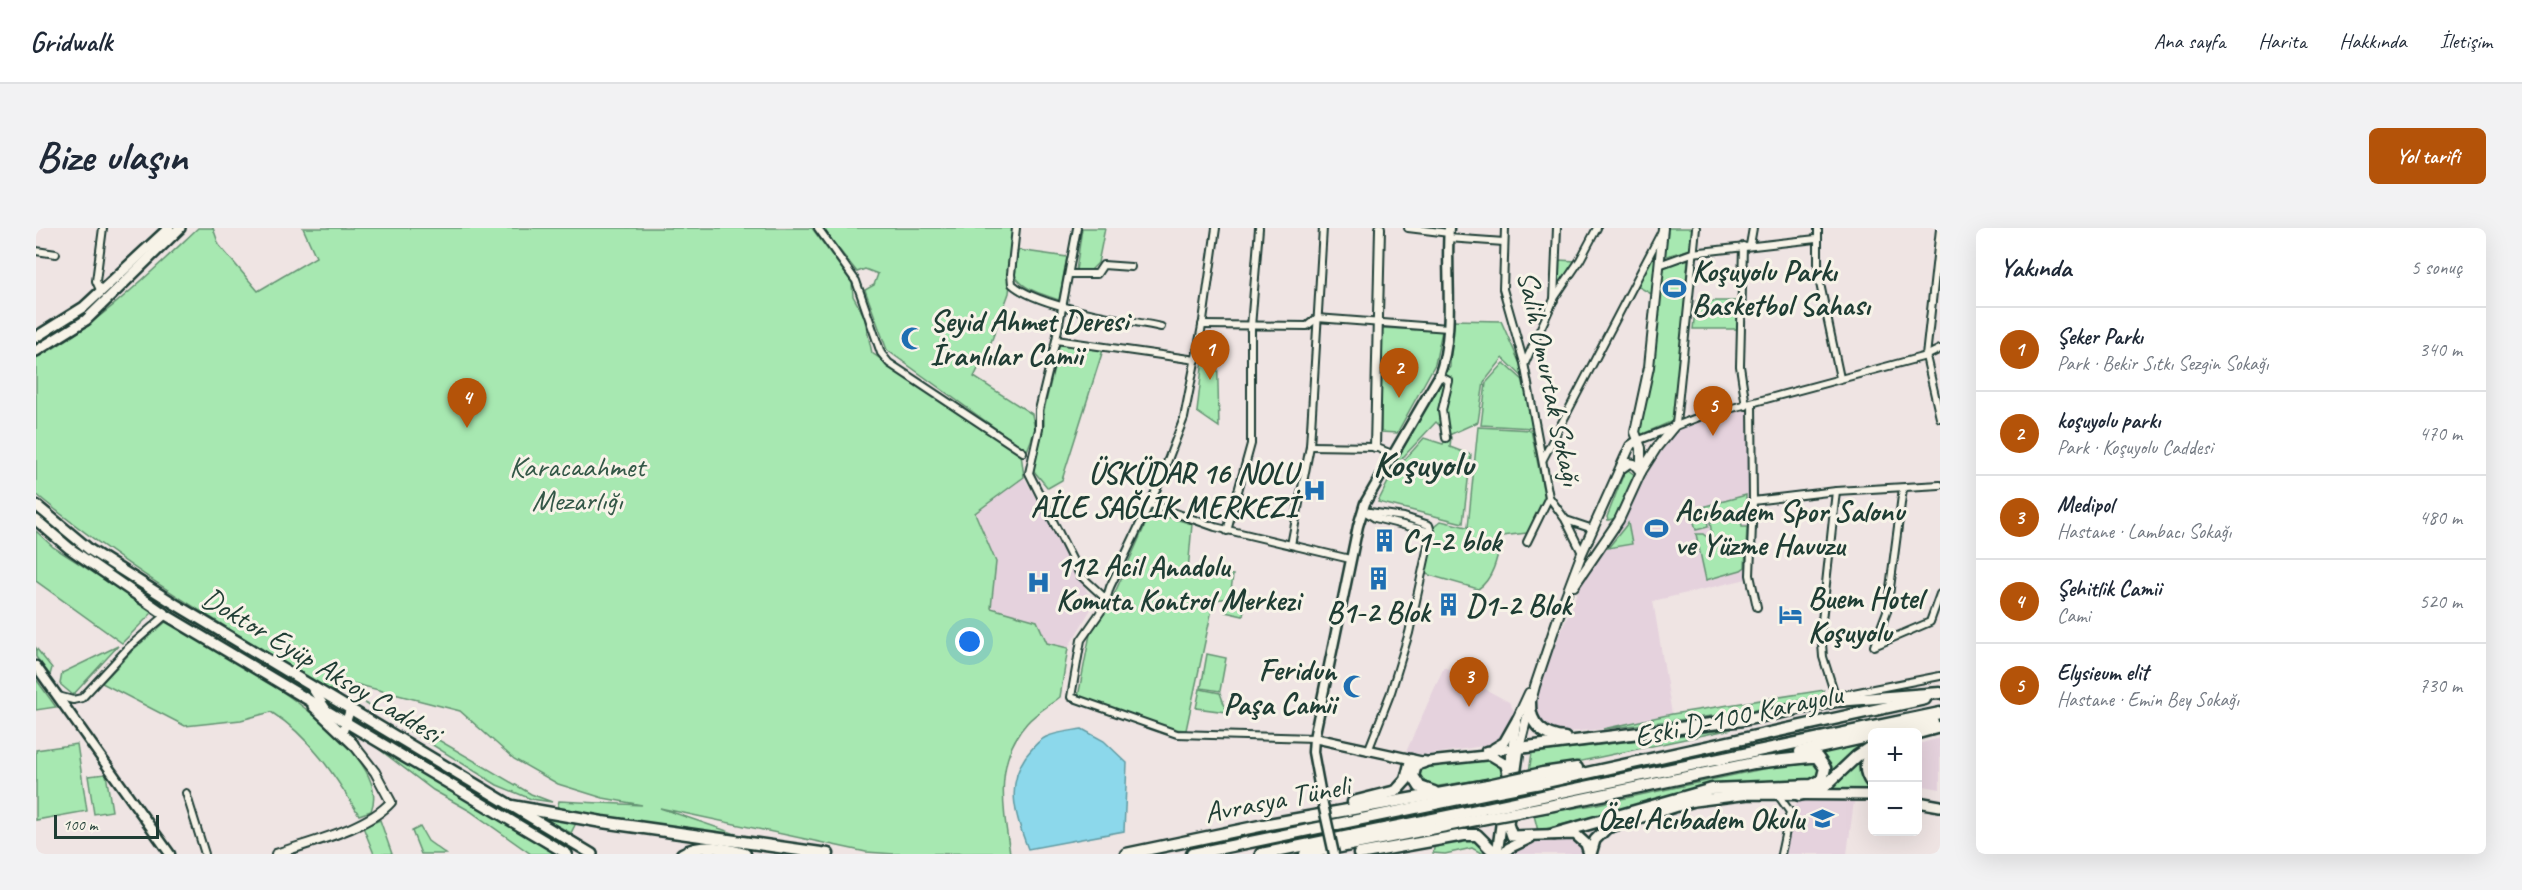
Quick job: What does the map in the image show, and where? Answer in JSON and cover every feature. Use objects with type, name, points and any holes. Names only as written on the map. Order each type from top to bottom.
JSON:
[{"type":"highway","points":[[1515,748],[1743,720],[1837,699],[1940,694]]},
{"type":"highway","name":"Eski D-100 Karayolu","points":[[1488,789],[1825,722],[1940,694]]},
{"type":"highway","points":[[1530,702],[1530,711],[1535,724],[1553,737],[1620,734]]},
{"type":"highway","name":"Eski D-100 Karayolu","points":[[1548,801],[1940,713]]},
{"type":"highway","points":[[1905,728],[1940,720]]},
{"type":"highway","points":[[1922,732],[1940,728]]},
{"type":"highway","points":[[1261,854],[1754,763],[1868,737]]},
{"type":"highway","points":[[1799,795],[1822,789],[1857,756],[1868,750]]},
{"type":"highway","points":[[1554,834],[1712,789],[1812,785],[1822,780],[1825,768],[1817,757],[1754,763]]},
{"type":"highway","points":[[1269,824],[1396,791],[1406,780],[1411,760]]},
{"type":"highway","points":[[1424,762],[1414,769],[1415,782],[1437,793]]},
{"type":"highway","points":[[1192,854],[1488,789]]},
{"type":"highway","name":"Avrasya Tüneli","points":[[1126,854],[1269,824],[1437,793],[1488,789]]},
{"type":"highway","points":[[512,806],[613,824],[741,840],[828,854]]},
{"type":"highway","points":[[1305,854],[1486,813]]},
{"type":"highway","points":[[1359,854],[1464,835],[1477,835],[1496,854]]},
{"type":"highway","points":[[741,840],[773,854]]},
{"type":"highway","points":[[682,854],[698,847],[745,854]]},
{"type":"main road","points":[[36,337],[67,320],[102,292],[170,228]]},
{"type":"main road","points":[[36,351],[86,320],[180,228]]},
{"type":"main road","points":[[1334,854],[1313,752],[1314,738],[1350,559],[1363,511],[1392,454],[1439,376],[1444,362],[1448,328],[1449,233]]},
{"type":"main road","name":"Doktor Eyüp Aksoy Caddesi","points":[[36,505],[90,550],[312,688],[592,854]]},
{"type":"main road","name":"Doktor Eyüp Aksoy Caddesi","points":[[36,520],[69,548],[166,615],[328,712],[344,726],[567,854]]},
{"type":"main road","points":[[36,666],[170,854]]},
{"type":"main road","points":[[305,698],[353,744]]},
{"type":"main road","points":[[1480,751],[1501,745],[1517,719]]},
{"type":"main road","points":[[1314,738],[1424,762],[1490,755],[1504,764],[1508,775],[1496,854]]},
{"type":"main road","points":[[1411,760],[1416,757],[1515,748],[1508,830],[1512,836],[1554,834],[1579,836],[1586,844],[1590,854]]},
{"type":"main road","points":[[1868,755],[1865,770],[1868,776]]},
{"type":"main road","points":[[1590,854],[1595,840],[1607,828],[1694,801],[1749,794],[1868,795]]},
{"type":"main road","points":[[1922,797],[1940,800]]},
{"type":"main road","points":[[1922,803],[1940,806]]},
{"type":"main road","points":[[1504,854],[1509,848],[1535,836]]},
{"type":"street","points":[[102,292],[96,281],[103,228]]},
{"type":"street","points":[[818,228],[856,281],[881,353],[889,363],[1023,452]]},
{"type":"street","points":[[1016,228],[1011,274],[1012,284],[1021,292],[1063,306],[1161,327]]},
{"type":"street","points":[[1077,228],[1056,340],[1039,410],[1039,429],[1029,473],[1080,575],[1106,599]]},
{"type":"street","points":[[1216,228],[1202,325],[1184,418],[1150,504],[1106,599],[1081,640],[1071,697],[1178,734],[1314,738]]},
{"type":"street","points":[[1227,531],[1251,444],[1251,327],[1259,228]]},
{"type":"street","points":[[1292,545],[1295,513],[1310,447],[1323,228]]},
{"type":"street","points":[[1375,447],[1380,228]]},
{"type":"street","name":"Salih Omurtak Sokağı","points":[[1408,228],[1504,242]]},
{"type":"street","name":"Salih Omurtak Sokağı","points":[[1505,228],[1503,290],[1524,363],[1550,497],[1565,519],[1582,554]]},
{"type":"street","points":[[1554,300],[1557,228]]},
{"type":"street","points":[[1524,363],[1554,300],[1580,260],[1597,228]]},
{"type":"street","points":[[1641,472],[1641,448],[1635,432],[1650,367],[1663,228]]},
{"type":"street","points":[[1543,460],[1663,228]]},
{"type":"street","points":[[1562,606],[1619,520],[1641,472],[1657,447],[1676,424],[1696,228]]},
{"type":"street","points":[[1753,228],[1747,246],[1740,366],[1749,405],[1753,501],[1750,575],[1757,607]]},
{"type":"street","points":[[1818,228],[1816,239],[1818,274],[1829,337],[1840,378]]},
{"type":"street","points":[[1940,229],[1926,356],[1940,418]]},
{"type":"street","points":[[1659,265],[1692,253],[1816,239]]},
{"type":"street","points":[[36,251],[56,254]]},
{"type":"street","points":[[1069,274],[1097,274],[1103,265],[1131,267]]},
{"type":"street","points":[[1202,325],[1307,326],[1317,318],[1448,328]]},
{"type":"street","points":[[1056,340],[1196,360]]},
{"type":"street","points":[[1508,775],[1562,606],[1582,554],[1630,446],[1676,424],[1926,356],[1940,349]]},
{"type":"street","points":[[1439,376],[1449,381],[1442,410],[1446,438]]},
{"type":"street","points":[[1310,447],[1375,447],[1392,454]]},
{"type":"street","points":[[1621,469],[1629,463],[1634,464],[1641,472]]},
{"type":"street","points":[[1753,501],[1836,491],[1940,485]]},
{"type":"street","points":[[1903,488],[1889,601],[1874,646],[1930,622],[1940,594]]},
{"type":"street","points":[[1836,491],[1821,630],[1822,657],[1837,699],[1940,676]]},
{"type":"street","points":[[1527,542],[1550,497]]},
{"type":"street","points":[[1150,504],[1227,531],[1350,559]]},
{"type":"street","points":[[1363,511],[1375,518],[1431,532],[1409,633],[1391,692],[1368,751]]},
{"type":"street","points":[[1603,511],[1605,522],[1611,524],[1619,520]]},
{"type":"street","name":"Salih Omurtak Sokağı","points":[[1565,519],[1593,529]]},
{"type":"street","points":[[57,696],[74,700],[81,698],[129,647],[166,615]]},
{"type":"street","points":[[1515,748],[1517,719],[1540,670]]},
{"type":"street","points":[[312,688],[328,712]]},
{"type":"street","points":[[276,854],[355,826],[378,813],[391,802],[375,772],[353,744],[344,726],[350,710]]},
{"type":"street","points":[[186,793],[205,854]]},
{"type":"street","points":[[1777,795],[1790,812],[1781,854]]},
{"type":"shaded area","points":[[1755,406],[1751,578],[1653,601],[1672,714],[1603,729],[1556,733],[1545,729],[1537,719],[1535,704],[1546,667],[1584,577],[1624,519],[1651,466],[1678,428]]},
{"type":"shaded area","name":"112 Acil Anadolu Komuta Kontrol Merkezi","points":[[1024,477],[1094,604],[1068,648],[1047,643],[1037,621],[990,608],[996,562],[976,513]]},
{"type":"shaded area","points":[[1444,667],[1509,702],[1514,711],[1502,739],[1495,744],[1427,755],[1406,752]]},
{"type":"shaded area","points":[[1940,738],[1940,789],[1922,786],[1922,743]]},
{"type":"shaded area","name":"Özel Acıbadem Okulu","points":[[1797,801],[1854,801],[1847,854],[1785,854]]},
{"type":"shaded area","points":[[1570,838],[1578,841],[1583,854],[1509,854],[1513,849],[1532,843]]},
{"type":"green space","name":"Karacaahmet Mezarlığı","points":[[198,228],[213,228],[219,245],[258,291],[316,257],[303,228],[812,228],[852,283],[853,296],[864,316],[872,353],[1021,454],[1024,477],[975,513],[996,562],[991,608],[1037,621],[1047,643],[1068,648],[1060,697],[1027,723],[1009,753],[1003,785],[1010,853],[894,854],[866,852],[660,808],[736,834],[734,836],[557,809],[559,801],[642,805],[603,798],[558,784],[514,759],[460,711],[344,681],[334,693],[182,599],[71,522],[36,494],[36,358],[59,345],[101,315],[141,282]]},
{"type":"green space","points":[[822,228],[1016,228],[1009,293],[990,345],[974,377],[1032,414],[1035,430],[1027,451],[887,350],[865,290],[874,285],[878,274],[865,269],[857,272]]},
{"type":"green space","points":[[1082,228],[1105,228],[1098,263],[1090,271],[1076,271]]},
{"type":"green space","points":[[1666,228],[1694,228],[1691,249],[1663,257]]},
{"type":"green space","points":[[1659,242],[1655,296],[1637,286]]},
{"type":"green space","points":[[1018,250],[1067,257],[1059,300],[1035,291],[1019,281],[1015,276]]},
{"type":"green space","points":[[1688,259],[1675,420],[1638,436],[1662,267]]},
{"type":"green space","points":[[1558,260],[1576,261],[1558,291],[1556,289]]},
{"type":"green space","points":[[1696,301],[1738,301],[1738,329],[1693,329]]},
{"type":"green space","points":[[1452,320],[1501,321],[1528,382],[1503,358],[1484,382],[1478,422],[1449,435],[1436,422],[1390,471],[1450,367]]},
{"type":"green space","points":[[1381,328],[1442,331],[1435,364],[1397,433],[1381,432]]},
{"type":"green space","points":[[1205,341],[1217,341],[1219,427],[1197,412]]},
{"type":"green space","points":[[1060,343],[1103,350],[1062,480],[1048,488],[1033,470]]},
{"type":"green space","points":[[1504,363],[1525,382],[1532,428],[1481,425],[1486,383]]},
{"type":"green space","points":[[1478,427],[1531,430],[1546,504],[1536,532],[1502,536],[1492,573],[1478,589],[1422,573],[1434,527],[1441,521],[1471,528],[1468,527]]},
{"type":"green space","points":[[1447,436],[1451,437],[1450,447],[1471,455],[1463,523],[1378,502],[1392,474],[1424,438],[1443,444]]},
{"type":"green space","points":[[1628,470],[1636,476],[1617,518],[1608,520],[1607,517],[1624,473]]},
{"type":"green space","points":[[1746,495],[1746,509],[1707,516],[1708,527],[1696,530],[1693,518],[1699,516],[1706,506]]},
{"type":"green space","points":[[36,509],[72,539],[312,691],[316,697],[101,565],[36,515]]},
{"type":"green space","points":[[1151,512],[1192,524],[1188,571],[1233,575],[1230,598],[1214,600],[1186,730],[1174,729],[1078,697],[1090,634],[1108,608]]},
{"type":"green space","points":[[1741,517],[1742,527],[1747,527],[1745,567],[1706,580],[1696,534],[1703,534],[1713,542],[1710,522]]},
{"type":"green space","points":[[1628,523],[1632,544],[1608,548]]},
{"type":"green space","points":[[36,531],[53,547],[154,611],[122,643],[36,581]]},
{"type":"green space","points":[[1227,601],[1245,604],[1243,616],[1225,612]]},
{"type":"green space","points":[[167,621],[259,676],[330,729],[357,758],[372,785],[371,811],[359,815],[341,786],[310,745],[271,712],[241,720],[185,726],[102,683],[134,649]]},
{"type":"green space","points":[[118,646],[73,695],[60,684],[62,673]]},
{"type":"green space","points":[[36,648],[52,668],[50,675],[36,657]]},
{"type":"green space","points":[[1207,654],[1226,658],[1220,691],[1201,688]]},
{"type":"green space","points":[[36,679],[56,707],[36,710]]},
{"type":"green space","points":[[1200,689],[1220,693],[1227,712],[1196,708]]},
{"type":"green space","points":[[1824,690],[1825,696],[1745,712],[1603,729],[1672,714]]},
{"type":"green space","points":[[365,703],[418,728],[531,794],[552,802],[531,799],[497,785]]},
{"type":"green space","points":[[1732,729],[1544,769],[1529,772],[1532,753]]},
{"type":"green space","points":[[367,740],[372,740],[557,854],[531,854],[470,811],[433,790]]},
{"type":"green space","points":[[1868,743],[1831,774],[1832,767],[1821,753]]},
{"type":"green space","points":[[77,744],[87,811],[36,820],[36,750]]},
{"type":"green space","points":[[1864,755],[1868,772],[1868,789],[1832,790]]},
{"type":"green space","points":[[1488,757],[1501,765],[1504,776],[1433,787],[1421,780],[1420,772],[1428,764]]},
{"type":"green space","points":[[1809,759],[1820,769],[1818,778],[1813,781],[1712,785],[1538,831],[1534,815],[1593,805]]},
{"type":"green space","points":[[106,774],[112,811],[94,814],[88,776]]},
{"type":"green space","points":[[530,811],[576,823],[571,833]]},
{"type":"green space","points":[[380,820],[392,854],[374,854],[363,827]]},
{"type":"green space","points":[[420,827],[428,841],[446,854],[421,854],[412,831]]},
{"type":"green space","points":[[1451,840],[1478,841],[1486,851],[1481,853],[1472,848],[1445,854],[1433,853],[1435,844]]},
{"type":"water","points":[[1082,729],[1104,741],[1127,763],[1124,831],[1028,849],[1015,802],[1014,790],[1020,767],[1035,745],[1043,739],[1055,734]]},
{"type":"place","name":"Koşuyolu Parkı Basketbol Sahası","points":[[1674,288]]},
{"type":"place","name":"Seyid Ahmet Deresi İranlılar Camii","points":[[912,338]]},
{"type":"place","name":"Şeker Parkı","points":[[1210,380]]},
{"type":"place","name":"koşuyolu parkı","points":[[1399,398]]},
{"type":"place","name":"Şehitlik Camii","points":[[467,428]]},
{"type":"place","name":"Elysieum elit","points":[[1713,436]]},
{"type":"place","name":"ÜSKÜDAR 16 NOLU AİLE SAĞLIK MERKEZİ","points":[[1315,490]]},
{"type":"place","name":"Acıbadem Spor Salonu ve Yüzme Havuzu","points":[[1657,528]]},
{"type":"place","name":"C1-2 blok","points":[[1384,541]]},
{"type":"place","name":"B1-2 Blok","points":[[1378,578]]},
{"type":"place","name":"112 Acil Anadolu Komuta Kontrol Merkezi","points":[[1038,583]]},
{"type":"place","name":"D1-2 Blok","points":[[1448,605]]},
{"type":"place","name":"Buem Hotel Koşuyolu","points":[[1790,615]]},
{"type":"place","name":"Feridun Paşa Camii","points":[[1354,687]]},
{"type":"place","name":"Medipol","points":[[1469,707]]},
{"type":"place","name":"Özel Acıbadem Okulu","points":[[1822,819]]},
{"type":"district","name":"Koşuyolu","points":[[1423,463]]}]
